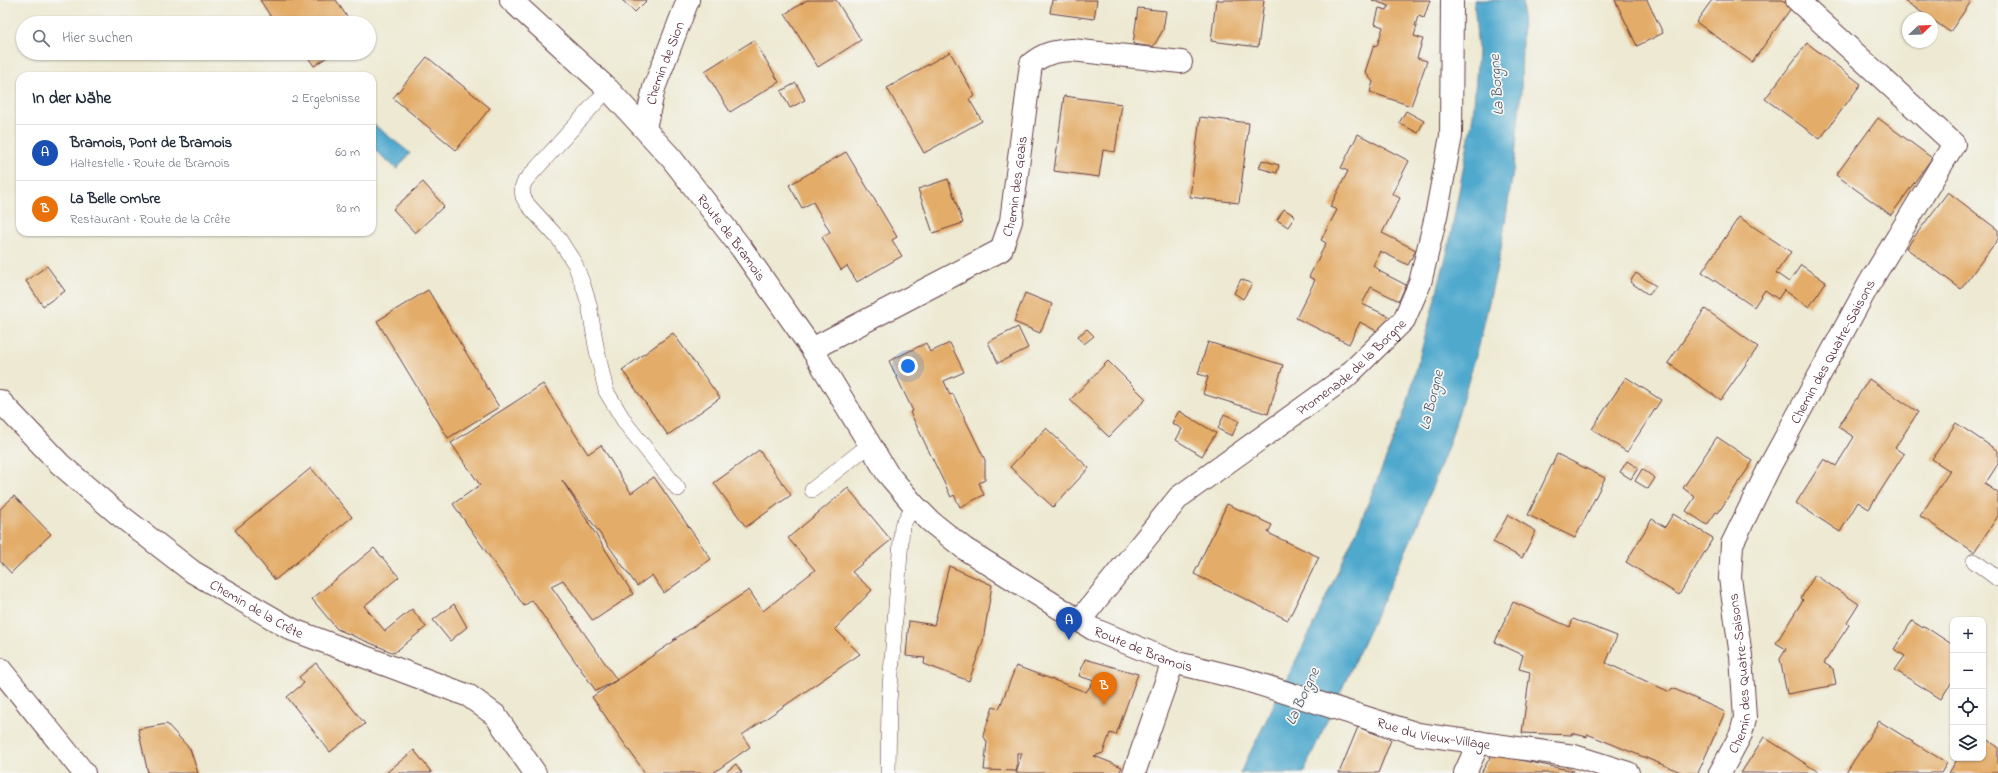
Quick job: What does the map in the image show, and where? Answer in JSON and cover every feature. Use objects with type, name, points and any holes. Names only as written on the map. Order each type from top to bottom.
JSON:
[{"type":"street","name":"Route de Bramois","points":[[511,0],[608,89],[672,159],[742,249],[812,349],[887,473],[914,505],[930,521],[965,549],[1093,629],[1173,662],[1243,679]]},
{"type":"street","name":"Chemin de Sion","points":[[645,128],[654,88],[688,0]]},
{"type":"street","name":"Promenade de la Borgne","points":[[1080,620],[1179,497],[1346,377],[1404,320],[1420,283],[1436,216],[1451,136],[1452,0]]},
{"type":"street","name":"Chemin des Quatre-Saisons","points":[[1720,773],[1741,734],[1745,718],[1741,656],[1730,578],[1732,544],[1761,484],[1869,284],[1954,144],[1797,0]]},
{"type":"street","name":"Chemin des Geais","points":[[812,349],[1001,250],[1011,220],[1031,64],[1041,56],[1054,51],[1072,50],[1181,62]]},
{"type":"street","name":"Chemin de la Crête","points":[[0,402],[60,464],[117,513],[193,572],[293,630],[469,696],[495,715],[535,773]]},
{"type":"street","points":[[1134,773],[1173,662]]},
{"type":"street","points":[[0,669],[84,773]]},
{"type":"street","name":"Rue du Vieux-Village","points":[[1243,679],[1418,734],[1574,756],[1628,773]]},
{"type":"street","points":[[1465,773],[1479,742]]},
{"type":"lane","points":[[608,89],[525,181],[522,188],[523,197],[528,205],[559,239],[575,264],[590,304],[596,346],[606,391],[626,424],[678,489]]},
{"type":"lane","points":[[812,490],[869,445]]},
{"type":"lane","points":[[888,773],[889,701],[902,526],[914,505]]},
{"type":"lane","points":[[1974,561],[1998,579]]},
{"type":"water","name":"La Borgne","points":[[1474,0],[1523,0],[1521,91],[1515,158],[1501,249],[1479,346],[1449,444],[1415,531],[1303,773],[1240,773],[1310,632],[1361,521],[1406,408],[1448,250],[1473,116],[1478,52]]},
{"type":"water","points":[[376,126],[410,153],[397,169],[376,151]]},
{"type":"building","points":[[260,0],[336,0],[346,16],[270,16]]},
{"type":"building","points":[[622,0],[647,0],[635,12]]},
{"type":"building","points":[[807,0],[836,0],[861,40],[818,67],[785,14]]},
{"type":"building","points":[[1052,0],[1097,0],[1094,19],[1050,13]]},
{"type":"building","points":[[1216,0],[1264,0],[1258,47],[1211,41]]},
{"type":"building","points":[[1372,0],[1430,0],[1424,18],[1418,16],[1415,26],[1417,26],[1414,36],[1423,39],[1417,58],[1427,61],[1411,106],[1370,92],[1373,82],[1365,72],[1374,45],[1377,46],[1383,27],[1375,24],[1379,8],[1387,10],[1389,6]]},
{"type":"building","points":[[1615,0],[1647,0],[1663,33],[1637,46]]},
{"type":"building","points":[[1712,0],[1782,0],[1792,7],[1752,62],[1696,22]]},
{"type":"building","points":[[1904,0],[1972,0],[1950,32],[1938,24],[1938,12],[1921,12]]},
{"type":"building","points":[[1138,8],[1166,11],[1163,30],[1153,47],[1133,44]]},
{"type":"building","points":[[754,40],[779,82],[730,112],[705,71]]},
{"type":"building","points":[[1807,43],[1861,84],[1820,139],[1765,99]]},
{"type":"building","points":[[950,52],[975,96],[969,99],[982,121],[924,153],[887,88]]},
{"type":"building","points":[[427,57],[490,108],[456,150],[393,98]]},
{"type":"building","points":[[310,60],[323,60],[314,66]]},
{"type":"building","points":[[796,83],[805,100],[790,108],[781,91]]},
{"type":"building","points":[[1064,96],[1122,104],[1115,152],[1103,150],[1099,177],[1054,171]]},
{"type":"building","points":[[1406,111],[1424,121],[1418,133],[1399,123]]},
{"type":"building","points":[[1200,117],[1249,123],[1239,203],[1190,197]]},
{"type":"building","points":[[1878,118],[1932,158],[1891,215],[1836,175]]},
{"type":"building","points":[[1358,134],[1409,161],[1392,194],[1400,198],[1382,233],[1416,250],[1408,265],[1380,251],[1373,266],[1380,270],[1379,271],[1406,285],[1399,301],[1371,287],[1362,304],[1390,317],[1383,331],[1380,333],[1360,322],[1349,344],[1296,318],[1315,280],[1309,277],[1326,243],[1321,240],[1337,210],[1330,207],[1348,171],[1341,168]]},
{"type":"building","points":[[846,152],[897,237],[892,240],[902,256],[857,282],[847,266],[841,270],[822,237],[830,232],[813,202],[802,208],[789,185]]},
{"type":"building","points":[[1262,160],[1279,165],[1277,173],[1259,168]]},
{"type":"building","points":[[948,179],[963,223],[933,233],[918,189]]},
{"type":"building","points":[[423,182],[444,206],[415,233],[393,209]]},
{"type":"building","points":[[1948,192],[1998,230],[1998,239],[1961,289],[1906,248]]},
{"type":"building","points":[[1284,209],[1295,216],[1288,227],[1277,220]]},
{"type":"building","points":[[1739,217],[1791,252],[1776,273],[1789,282],[1801,265],[1826,282],[1809,307],[1784,290],[1778,299],[1765,290],[1754,307],[1702,272]]},
{"type":"building","points":[[47,266],[65,291],[43,306],[26,281]]},
{"type":"building","points":[[1636,273],[1656,286],[1649,295],[1630,282]]},
{"type":"building","points":[[1241,279],[1252,284],[1243,299],[1234,293]]},
{"type":"building","points":[[428,290],[499,407],[448,438],[377,321]]},
{"type":"building","points":[[1025,293],[1052,304],[1040,333],[1014,322]]},
{"type":"building","points":[[1705,309],[1758,347],[1721,400],[1668,363]]},
{"type":"building","points":[[1018,327],[1028,348],[998,363],[988,342]]},
{"type":"building","points":[[1087,329],[1094,336],[1084,344],[1078,336]]},
{"type":"building","points":[[673,333],[720,398],[668,435],[622,370]]},
{"type":"building","points":[[1208,342],[1283,365],[1268,414],[1203,394],[1208,377],[1198,374]]},
{"type":"building","points":[[926,343],[930,352],[950,343],[964,372],[944,381],[950,395],[953,394],[985,460],[985,480],[979,483],[984,495],[960,507],[954,495],[951,497],[910,412],[913,411],[889,361]]},
{"type":"building","points":[[1108,361],[1146,399],[1109,437],[1070,400]]},
{"type":"building","points":[[1626,377],[1661,400],[1627,452],[1592,429]]},
{"type":"building","points":[[1869,379],[1918,412],[1895,448],[1904,454],[1869,509],[1858,502],[1840,532],[1796,503],[1824,459],[1836,466],[1854,437],[1838,427]]},
{"type":"building","points":[[543,384],[588,454],[601,445],[631,493],[654,477],[711,559],[664,593],[652,575],[637,586],[562,480],[633,594],[593,621],[563,580],[551,586],[617,680],[596,691],[532,600],[524,606],[453,504],[480,485],[451,443]]},
{"type":"building","points":[[1179,411],[1216,433],[1202,456],[1176,440],[1182,429],[1172,423]]},
{"type":"building","points":[[1224,414],[1239,421],[1232,436],[1218,429]]},
{"type":"building","points":[[1956,423],[1998,451],[1998,464],[1985,484],[1998,493],[1998,516],[1974,552],[1920,516],[1950,471],[1932,459]]},
{"type":"building","points":[[1046,428],[1089,468],[1053,507],[1010,467]]},
{"type":"building","points":[[1717,437],[1753,461],[1718,513],[1716,512],[1707,525],[1686,511],[1695,497],[1683,488]]},
{"type":"building","points":[[759,450],[791,495],[746,527],[714,483]]},
{"type":"building","points":[[1557,454],[1605,478],[1575,538],[1528,515]]},
{"type":"building","points":[[1627,461],[1638,468],[1631,479],[1620,472]]},
{"type":"building","points":[[311,468],[352,517],[275,580],[235,530]]},
{"type":"building","points":[[1642,469],[1655,478],[1648,489],[1635,481]]},
{"type":"building","points":[[848,488],[891,540],[852,572],[872,590],[835,629],[860,654],[742,735],[750,747],[713,773],[645,773],[592,697],[677,639],[673,640],[749,590],[763,611],[815,570],[788,538]]},
{"type":"building","points":[[14,496],[51,534],[11,573],[0,561],[0,509]]},
{"type":"building","points":[[1227,504],[1272,525],[1268,533],[1319,557],[1288,620],[1194,574]]},
{"type":"building","points":[[1673,514],[1713,538],[1679,595],[1626,562],[1652,519],[1665,527]]},
{"type":"building","points":[[1508,515],[1536,531],[1522,558],[1493,542]]},
{"type":"building","points":[[374,548],[399,577],[364,606],[385,631],[412,609],[426,627],[394,653],[337,629],[312,599]]},
{"type":"building","points":[[949,566],[992,585],[983,641],[969,681],[924,664],[925,658],[906,656],[909,621],[934,625]]},
{"type":"building","points":[[1815,575],[1859,604],[1847,623],[1849,625],[1824,663],[1833,669],[1836,685],[1787,694],[1780,659],[1786,649],[1776,643],[1803,600],[1801,598]]},
{"type":"building","points":[[1513,602],[1570,627],[1573,619],[1617,636],[1606,663],[1670,692],[1672,688],[1725,712],[1698,773],[1683,773],[1587,734],[1587,737],[1571,733],[1572,735],[1522,733],[1530,672],[1519,669],[1523,655],[1495,642]]},
{"type":"building","points":[[454,604],[467,627],[450,641],[433,620]]},
{"type":"building","points":[[1912,621],[1923,628],[1924,626],[1950,643],[1950,685],[1941,699],[1895,670],[1905,656],[1894,649]]},
{"type":"building","points":[[1085,659],[1138,674],[1116,735],[1110,733],[1103,753],[1094,756],[1122,767],[1119,773],[1016,773],[1017,771],[984,770],[987,742],[983,735],[993,707],[999,709],[1016,666],[1086,692],[1094,681],[1079,676]],"holes":[[[1017,753],[1022,753],[1017,770]]]},
{"type":"building","points":[[316,663],[365,724],[330,752],[287,697],[304,683],[299,677]]},
{"type":"building","points":[[1879,721],[1947,763],[1941,773],[1846,773]]},
{"type":"building","points":[[167,724],[190,749],[198,773],[148,773],[138,729]]},
{"type":"building","points":[[1358,727],[1391,740],[1378,773],[1339,773]]},
{"type":"building","points":[[1764,737],[1820,773],[1741,773]]},
{"type":"building","points":[[1986,739],[1998,747],[1998,773],[1949,773],[1956,761],[1986,761]]},
{"type":"building","points":[[414,750],[432,773],[386,773]]},
{"type":"building","points":[[1495,755],[1574,771],[1573,773],[1481,773],[1491,756]]},
{"type":"building","points":[[736,764],[742,773],[726,773],[726,772]]},
{"type":"place","name":"Bramois, Pont de Bramois","points":[[1069,640]]},
{"type":"place","name":"La Belle Ombre","points":[[1104,705]]}]
